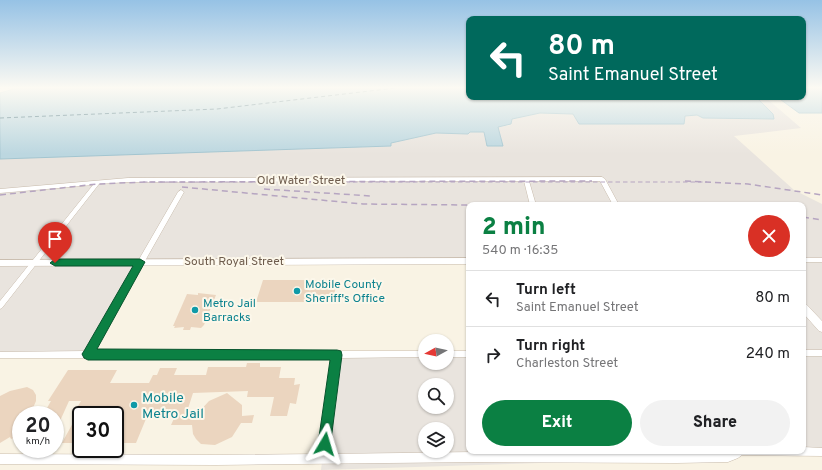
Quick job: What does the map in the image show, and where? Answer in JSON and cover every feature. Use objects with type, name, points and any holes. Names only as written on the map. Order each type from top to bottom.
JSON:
[{"type":"street","name":"Old Water Street","points":[[0,192],[98,182],[602,179],[614,202]]},
{"type":"street","points":[[526,180],[532,202]]},
{"type":"street","points":[[0,306],[98,182]]},
{"type":"street","points":[[88,354],[181,192]]},
{"type":"street","points":[[806,260],[822,260]]},
{"type":"street","name":"South Royal Street","points":[[0,263],[466,261]]},
{"type":"street","points":[[806,310],[822,328]]},
{"type":"street","points":[[806,353],[822,354]]},
{"type":"street","points":[[0,355],[418,354]]},
{"type":"street","points":[[454,354],[466,354]]},
{"type":"street","points":[[323,458],[337,355]]},
{"type":"street","points":[[806,452],[822,452]]},
{"type":"street","points":[[0,459],[323,458],[608,454],[735,456],[737,454]]},
{"type":"shaded area","points":[[769,110],[780,110],[801,128],[734,136],[794,190],[822,204],[822,454],[806,453],[806,202],[466,202],[466,261],[141,262],[88,355],[0,355],[0,159],[140,153],[391,146],[391,143],[436,133],[468,134],[470,132],[484,132],[502,145],[498,127],[511,125],[512,119],[540,113],[573,114],[579,124],[684,124],[685,116],[696,115],[704,118],[774,119],[773,114]]},
{"type":"shaded area","points":[[336,351],[418,352],[418,370],[454,370],[454,352],[466,352],[466,454],[734,454],[728,457],[321,470]]},
{"type":"water","points":[[0,110],[769,110],[773,114],[774,119],[703,118],[697,115],[685,116],[684,124],[579,124],[573,114],[540,113],[512,119],[511,124],[498,127],[503,146],[487,146],[484,132],[470,132],[468,134],[436,133],[391,143],[391,146],[0,159]]},
{"type":"water","points":[[795,110],[822,110],[822,113],[799,113]]},
{"type":"building","name":"Mobile County Sheriff's Office","points":[[263,280],[332,280],[331,286],[336,286],[334,295],[329,295],[328,302],[256,302]]},
{"type":"building","name":"Metro Jail Barracks","points":[[198,293],[216,295],[204,325],[201,328],[191,327],[190,330],[183,330],[184,327],[174,328],[175,326],[173,326],[187,294],[198,295]]},
{"type":"building","name":"Mobile Metro Jail","points":[[247,363],[260,363],[260,367],[281,367],[279,378],[295,378],[294,385],[300,384],[296,404],[290,403],[287,416],[270,416],[274,397],[247,397],[248,391],[193,393],[186,415],[196,415],[209,401],[227,393],[242,405],[242,416],[254,415],[252,423],[241,423],[232,437],[215,445],[201,444],[193,434],[192,425],[171,425],[176,414],[148,414],[136,443],[124,443],[124,406],[78,406],[81,401],[69,401],[64,412],[64,406],[48,406],[51,401],[48,401],[68,370],[117,370],[110,383],[149,383],[153,375],[157,375],[160,368],[177,368],[174,375],[206,375],[208,367],[246,367]]},
{"type":"building","points":[[27,387],[33,390],[36,395],[36,401],[34,406],[12,406],[12,438],[10,437],[0,443],[0,396],[10,391]]},
{"type":"building","name":"Mobile Metro Jail","points":[[72,425],[72,443],[64,443],[64,439]]},
{"type":"ferry route","points":[[0,118],[194,110]]},
{"type":"railway","points":[[147,182],[592,181]]},
{"type":"railway","points":[[685,181],[706,182]]},
{"type":"railway","points":[[0,195],[97,184],[147,182]]},
{"type":"railway","points":[[147,182],[706,182]]},
{"type":"railway","points":[[706,182],[748,184],[822,195]]},
{"type":"railway","points":[[182,187],[363,204],[466,205]]},
{"type":"railway","points":[[264,189],[371,196]]},
{"type":"railway","points":[[806,217],[822,220]]},
{"type":"place","name":"Mobile County Sheriff's Office","points":[[297,291]]},
{"type":"place","name":"Metro Jail Barracks","points":[[195,310]]},
{"type":"place","name":"Mobile Metro Jail","points":[[134,405]]},
{"type":"route","points":[[55,263],[140,262],[138,268],[88,354],[337,355],[325,444]]}]
